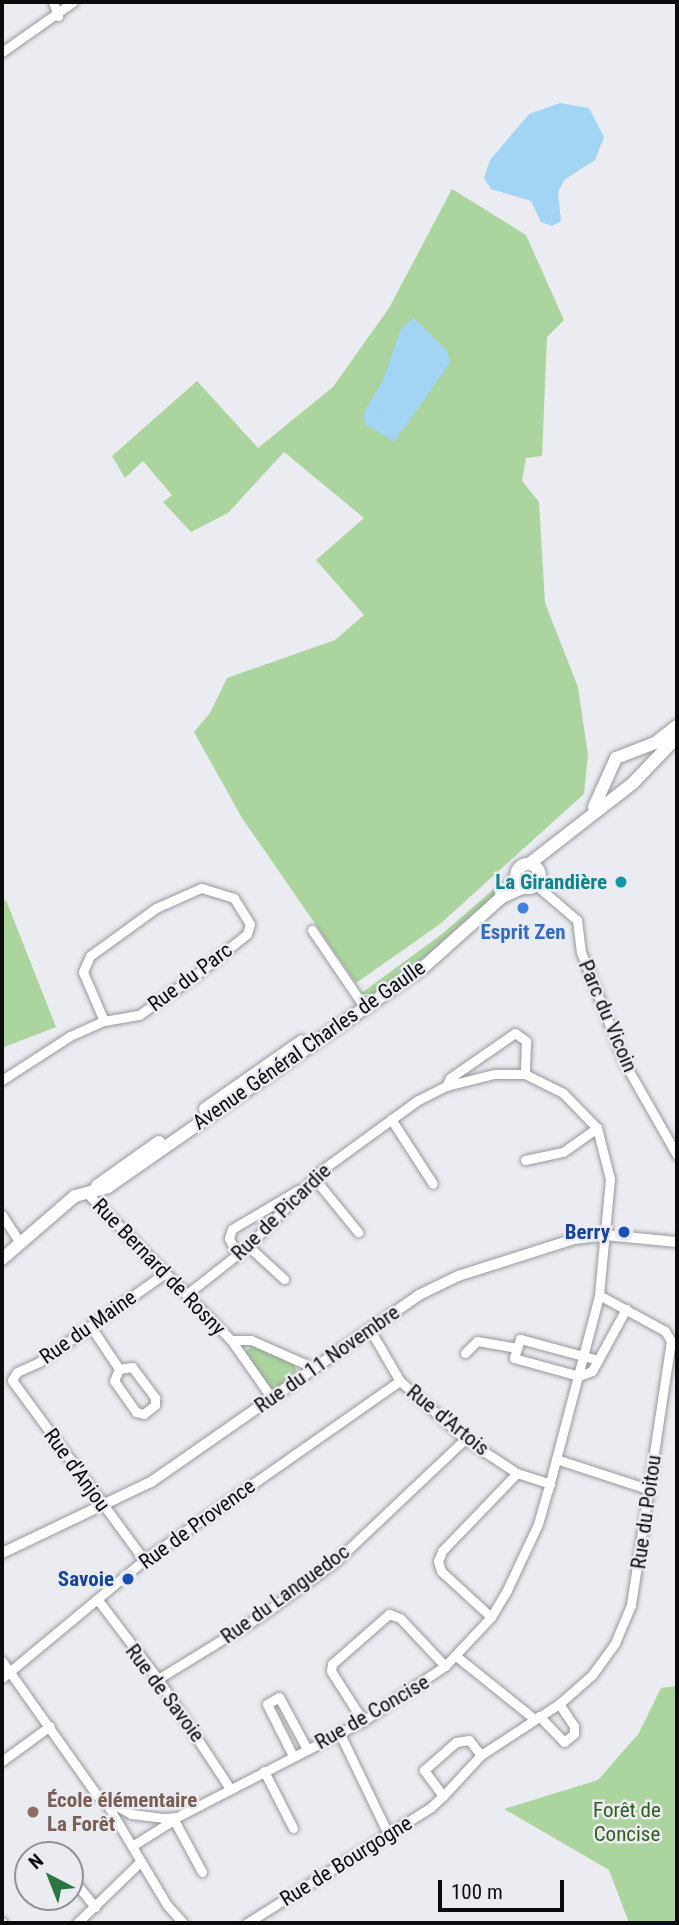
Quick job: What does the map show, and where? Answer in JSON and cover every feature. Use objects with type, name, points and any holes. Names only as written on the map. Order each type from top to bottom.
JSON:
[{"type":"main road","points":[[592,810],[616,758],[655,743],[677,726]]},
{"type":"main road","points":[[529,877],[555,845],[592,810],[633,783],[677,737]]},
{"type":"main road","name":"Avenue Général Charles de Gaulle","points":[[2,1248],[32,1239],[88,1194],[108,1187],[363,1005],[425,966],[502,897],[529,877]]},
{"type":"main road","name":"Avenue Général Charles de Gaulle","points":[[2,1259],[19,1241]]},
{"type":"street","points":[[53,2],[58,16]]},
{"type":"street","points":[[2,52],[58,16],[73,2]]},
{"type":"street","name":"Parc du Vicoin","points":[[529,877],[577,920],[581,953],[625,1064],[677,1155]]},
{"type":"street","name":"Rue du Parc","points":[[2,1080],[43,1049],[104,1021],[139,1015],[247,934],[250,924],[234,898],[201,888],[156,908],[90,956],[83,972],[104,1021]]},
{"type":"street","points":[[312,930],[363,1005]]},
{"type":"street","name":"Rue de Picardie","points":[[446,1086],[450,1078],[515,1033],[526,1041],[525,1074]]},
{"type":"street","name":"Rue de Picardie","points":[[187,1294],[248,1246],[300,1189],[391,1119],[446,1086],[494,1074],[525,1074],[563,1093],[597,1128],[610,1179],[606,1235]]},
{"type":"street","points":[[391,1119],[433,1184]]},
{"type":"street","points":[[526,1160],[563,1152],[597,1128]]},
{"type":"street","points":[[314,1178],[339,1204],[358,1232]]},
{"type":"street","points":[[237,1256],[229,1238],[232,1229],[271,1202],[300,1189]]},
{"type":"street","name":"Rue Bernard de Rosny","points":[[88,1194],[231,1340],[271,1397]]},
{"type":"street","points":[[2,1215],[19,1241]]},
{"type":"street","name":"Rue du 11 Novembre","points":[[2,1553],[105,1508],[151,1482],[419,1294],[487,1263],[564,1241],[606,1235],[677,1242]]},
{"type":"street","name":"Rue de Concise","points":[[105,1801],[143,1817],[176,1818],[229,1787],[363,1721],[445,1667],[491,1617],[522,1563],[550,1484],[599,1295],[606,1235]]},
{"type":"street","points":[[248,1246],[284,1279]]},
{"type":"street","name":"Rue du Maine","points":[[12,1380],[17,1372],[91,1327],[166,1273]]},
{"type":"street","name":"Rue du Poitou","points":[[481,1755],[559,1704],[592,1675],[627,1618],[671,1341],[665,1331],[599,1295]]},
{"type":"street","points":[[598,1360],[520,1339],[514,1358],[579,1376],[592,1371],[598,1360],[625,1310]]},
{"type":"street","points":[[91,1327],[119,1369]]},
{"type":"street","name":"Rue d'Artois","points":[[369,1328],[400,1381],[465,1439],[517,1473],[550,1484]]},
{"type":"street","name":"Rue Bernard de Rosny","points":[[231,1340],[251,1340],[313,1367]]},
{"type":"street","points":[[465,1353],[477,1341],[517,1348]]},
{"type":"street","points":[[132,1367],[155,1398],[155,1405],[144,1414],[136,1412],[114,1381],[119,1369],[132,1367]]},
{"type":"street","name":"Rue d'Anjou","points":[[12,1380],[144,1560]]},
{"type":"street","name":"Rue de Provence","points":[[6,1675],[144,1560],[400,1381]]},
{"type":"street","name":"Rue du Languedoc","points":[[158,1679],[262,1615],[335,1562],[465,1439]]},
{"type":"street","points":[[556,1459],[648,1489]]},
{"type":"street","points":[[491,1617],[441,1570],[438,1561],[442,1551],[517,1473]]},
{"type":"street","name":"Rue de Savoie","points":[[98,1600],[158,1679],[229,1787]]},
{"type":"street","points":[[363,1721],[331,1671],[332,1664],[389,1615],[400,1618],[445,1667]]},
{"type":"street","points":[[456,1656],[536,1717],[564,1742],[574,1734],[574,1726],[559,1704]]},
{"type":"street","points":[[2,1661],[6,1675],[50,1727],[105,1801],[140,1862],[183,1923]]},
{"type":"street","points":[[293,1756],[267,1704],[279,1697],[307,1749]]},
{"type":"street","points":[[2,1761],[50,1727]]},
{"type":"street","points":[[339,1732],[388,1834]]},
{"type":"street","points":[[443,1797],[427,1780],[427,1763],[463,1739],[481,1755]]},
{"type":"street","name":"Rue de Bourgogne","points":[[247,1923],[443,1797],[481,1755]]},
{"type":"street","points":[[264,1771],[293,1828]]},
{"type":"street","points":[[132,1846],[176,1818],[202,1872]]},
{"type":"street","points":[[77,1923],[140,1862]]},
{"type":"street","points":[[84,1894],[95,1907]]},
{"type":"green space","points":[[452,189],[526,235],[564,320],[547,337],[542,456],[526,458],[522,481],[539,502],[545,603],[578,687],[588,755],[584,794],[440,924],[356,983],[242,818],[194,732],[210,713],[227,678],[335,640],[364,615],[316,560],[364,518],[284,452],[228,513],[191,532],[163,502],[172,495],[143,461],[125,478],[112,456],[197,381],[258,448],[333,387],[389,308]]},
{"type":"green space","points":[[502,882],[505,886],[411,969],[373,994],[360,994],[442,934]]},
{"type":"green space","points":[[6,900],[56,1027],[2,1048],[2,902]]},
{"type":"green space","points":[[253,1345],[294,1363],[297,1373],[274,1389],[269,1387],[245,1352]]},
{"type":"green space","name":"Forêt de Concise","points":[[677,1686],[677,1923],[629,1923],[609,1870],[504,1809],[598,1780],[639,1733],[661,1688]]},
{"type":"water","points":[[560,103],[589,108],[604,137],[595,160],[564,180],[558,192],[561,221],[552,226],[541,222],[531,201],[491,189],[484,178],[490,160],[529,114]]},
{"type":"water","points":[[414,318],[447,351],[450,363],[394,442],[365,424],[363,414],[383,380],[401,328]]},
{"type":"place","name":"La Girandière","points":[[621,882]]},
{"type":"place","name":"Esprit Zen","points":[[523,908]]},
{"type":"place","name":"Berry","points":[[624,1232]]},
{"type":"place","name":"Savoie","points":[[128,1579]]},
{"type":"place","name":"École élémentaire La Forêt","points":[[33,1812]]}]
